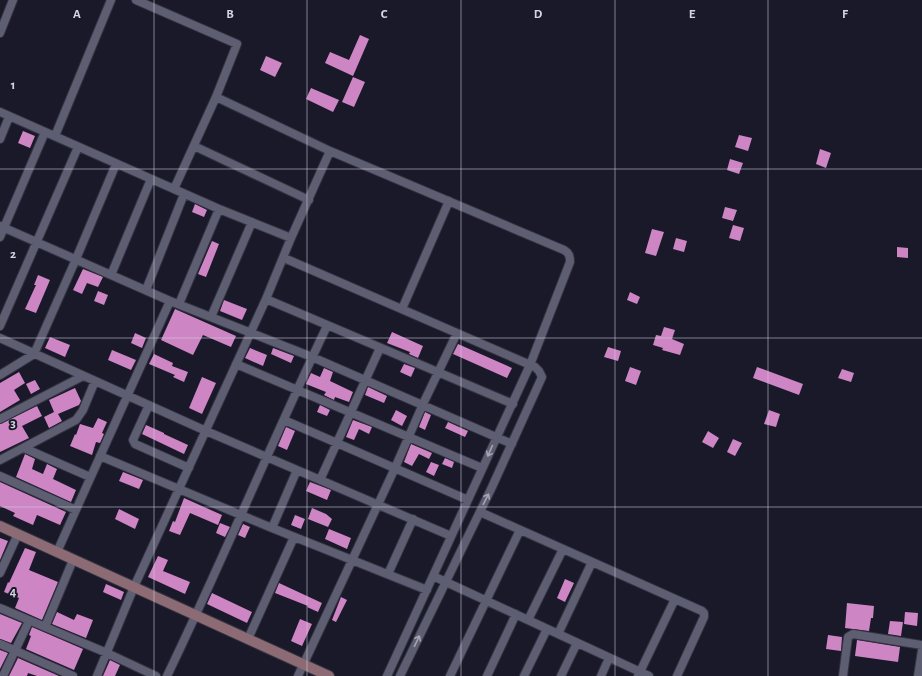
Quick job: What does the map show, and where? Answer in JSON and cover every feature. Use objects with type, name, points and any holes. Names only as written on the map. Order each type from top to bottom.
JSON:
[{"type":"street","points":[[0,33],[13,0]]},
{"type":"street","points":[[55,136],[111,0]]},
{"type":"street","points":[[136,0],[237,44],[216,97],[174,189]]},
{"type":"street","points":[[216,97],[330,151],[564,250],[570,257],[570,262],[530,365],[387,676]]},
{"type":"street","points":[[0,112],[184,194],[291,238]]},
{"type":"street","points":[[0,138],[9,117]]},
{"type":"street","points":[[0,237],[2,227],[45,132]]},
{"type":"street","points":[[194,146],[309,200]]},
{"type":"street","points":[[0,326],[78,147]]},
{"type":"street","points":[[97,676],[134,587],[266,299],[291,238],[330,151]]},
{"type":"street","points":[[0,375],[34,354],[116,164]]},
{"type":"street","points":[[111,276],[151,179]]},
{"type":"street","points":[[146,290],[184,194]]},
{"type":"street","points":[[402,309],[449,201]]},
{"type":"street","points":[[179,304],[219,209]]},
{"type":"street","points":[[211,317],[252,222]]},
{"type":"street","points":[[2,227],[111,276],[312,357],[512,444]]},
{"type":"street","points":[[284,258],[530,365],[539,371],[542,377],[447,582],[400,676]]},
{"type":"street","points":[[266,299],[512,404]]},
{"type":"street","points":[[57,552],[170,301]]},
{"type":"street","points":[[167,676],[241,516],[266,456],[328,326]]},
{"type":"street","points":[[298,676],[395,468],[422,404],[457,333]]},
{"type":"street","points":[[0,338],[206,431],[452,536]]},
{"type":"street","points":[[320,480],[380,348]]},
{"type":"street","points":[[236,364],[482,468]]},
{"type":"street","points":[[0,419],[83,376]]},
{"type":"street","points":[[0,460],[76,420],[83,410],[95,381]]},
{"type":"street","points":[[149,405],[133,442],[189,468]]},
{"type":"street","points":[[284,420],[468,500]]},
{"type":"street","points":[[24,448],[90,477]]},
{"type":"street","points":[[100,456],[241,516],[426,590]]},
{"type":"street","points":[[272,528],[297,470]]},
{"type":"street","points":[[0,476],[76,510]]},
{"type":"street","points":[[480,512],[702,611],[705,615],[677,676]]},
{"type":"street","points":[[388,574],[413,519]]},
{"type":"street","points":[[0,526],[329,676]]},
{"type":"street","points":[[450,676],[485,600],[520,530]]},
{"type":"street","points":[[0,573],[18,534]]},
{"type":"street","points":[[248,639],[294,537]]},
{"type":"street","points":[[528,620],[563,549]]},
{"type":"street","points":[[44,627],[74,560]]},
{"type":"street","points":[[558,634],[592,562]]},
{"type":"street","points":[[433,576],[609,658],[639,674],[649,676]]},
{"type":"street","points":[[639,674],[675,599]]},
{"type":"street","points":[[0,608],[107,653],[156,676]]},
{"type":"street","points":[[487,676],[516,614]]},
{"type":"street","points":[[3,676],[29,621]]},
{"type":"street","points":[[524,676],[547,629]]},
{"type":"street","points":[[843,676],[848,637],[852,634],[922,645]]},
{"type":"street","points":[[561,676],[577,643]]},
{"type":"street","points":[[0,644],[73,676]]},
{"type":"street","points":[[920,674],[922,650]]},
{"type":"street","points":[[601,676],[609,658]]},
{"type":"building","points":[[360,35],[369,39],[353,76],[325,63],[330,52],[349,60]]},
{"type":"building","points":[[266,56],[282,63],[275,77],[260,70]]},
{"type":"building","points":[[353,77],[365,82],[354,107],[342,102]]},
{"type":"building","points":[[311,88],[339,100],[333,112],[306,99]]},
{"type":"building","points":[[23,131],[35,136],[30,148],[18,143]]},
{"type":"building","points":[[739,135],[752,138],[748,151],[735,147]]},
{"type":"building","points":[[820,149],[831,153],[826,168],[816,164]]},
{"type":"building","points":[[730,159],[743,163],[739,174],[727,170]]},
{"type":"building","points":[[195,204],[207,210],[204,217],[192,212]]},
{"type":"building","points":[[725,207],[737,210],[733,221],[722,218]]},
{"type":"building","points":[[733,225],[744,228],[740,241],[729,238]]},
{"type":"building","points":[[652,229],[664,232],[656,256],[645,253]]},
{"type":"building","points":[[676,238],[687,241],[684,252],[673,249]]},
{"type":"building","points":[[212,241],[219,244],[206,277],[198,274]]},
{"type":"building","points":[[897,247],[908,248],[908,258],[897,257]]},
{"type":"building","points":[[83,269],[103,277],[98,287],[87,283],[82,294],[73,290]]},
{"type":"building","points":[[38,275],[50,280],[36,313],[25,309],[36,285],[34,285]]},
{"type":"building","points":[[98,291],[108,295],[104,305],[94,301]]},
{"type":"building","points":[[630,292],[640,297],[637,304],[627,300]]},
{"type":"building","points":[[224,300],[247,309],[242,320],[220,311]]},
{"type":"building","points":[[175,309],[236,336],[231,347],[203,335],[193,355],[161,340]]},
{"type":"building","points":[[664,327],[675,330],[672,339],[684,344],[680,355],[662,350],[663,348],[653,345],[656,335],[661,336]]},
{"type":"building","points":[[392,332],[423,346],[418,358],[409,354],[410,352],[387,343]]},
{"type":"building","points":[[135,333],[146,338],[142,348],[131,343]]},
{"type":"building","points":[[50,337],[70,345],[65,357],[45,348]]},
{"type":"building","points":[[458,344],[512,368],[507,378],[453,354]]},
{"type":"building","points":[[608,347],[621,351],[618,361],[604,357]]},
{"type":"building","points":[[250,348],[267,355],[263,366],[245,358]]},
{"type":"building","points":[[273,348],[294,356],[291,363],[271,354]]},
{"type":"building","points":[[112,350],[136,360],[131,370],[108,360]]},
{"type":"building","points":[[154,354],[173,363],[172,366],[188,372],[184,382],[173,377],[175,375],[149,364]]},
{"type":"building","points":[[404,364],[415,368],[411,377],[400,372]]},
{"type":"building","points":[[630,367],[641,371],[636,385],[625,381]]},
{"type":"building","points":[[757,367],[803,384],[799,395],[753,378]]},
{"type":"building","points":[[324,368],[333,372],[330,381],[353,392],[349,402],[335,397],[334,400],[324,395],[326,392],[306,384],[311,373],[320,377]]},
{"type":"building","points":[[842,369],[854,373],[851,382],[838,378]]},
{"type":"building","points":[[19,372],[25,383],[14,390],[20,400],[0,412],[0,383]]},
{"type":"building","points":[[202,377],[216,383],[202,414],[189,408]]},
{"type":"building","points":[[35,380],[40,389],[31,394],[26,384]]},
{"type":"building","points":[[368,387],[387,396],[384,403],[365,395]]},
{"type":"building","points":[[75,388],[81,401],[79,405],[58,414],[62,421],[49,428],[44,417],[54,412],[49,400]]},
{"type":"building","points":[[320,405],[330,410],[327,416],[317,412]]},
{"type":"building","points":[[37,406],[42,416],[22,426],[29,438],[0,452],[0,424]]},
{"type":"building","points":[[396,410],[407,416],[402,426],[391,420]]},
{"type":"building","points":[[769,410],[780,414],[776,427],[764,424]]},
{"type":"building","points":[[425,412],[431,415],[425,430],[419,427]]},
{"type":"building","points":[[98,418],[107,422],[102,433],[104,434],[100,443],[96,442],[92,455],[70,446],[80,424],[93,428]]},
{"type":"building","points":[[353,420],[372,427],[369,434],[359,429],[354,440],[346,437]]},
{"type":"building","points":[[448,422],[468,431],[465,437],[445,428]]},
{"type":"building","points":[[146,425],[188,445],[184,454],[142,434]]},
{"type":"building","points":[[286,427],[295,431],[287,450],[278,446]]},
{"type":"building","points":[[708,431],[719,438],[713,448],[702,442]]},
{"type":"building","points":[[733,439],[742,443],[735,456],[727,452]]},
{"type":"building","points":[[411,444],[432,453],[429,459],[419,454],[412,466],[404,462]]},
{"type":"building","points":[[25,454],[35,459],[32,469],[43,474],[47,464],[57,469],[53,479],[76,490],[71,502],[16,477]]},
{"type":"building","points":[[445,458],[454,462],[452,468],[442,464]]},
{"type":"building","points":[[431,462],[439,465],[434,476],[426,472]]},
{"type":"building","points":[[123,472],[143,480],[139,489],[119,481]]},
{"type":"building","points":[[0,482],[66,512],[60,525],[37,515],[33,525],[13,516],[15,513],[0,506]]},
{"type":"building","points":[[310,482],[331,490],[327,500],[306,491]]},
{"type":"building","points":[[184,498],[222,515],[218,525],[190,513],[180,535],[169,531],[173,521],[175,522]]},
{"type":"building","points":[[312,508],[326,514],[332,519],[328,527],[308,519]]},
{"type":"building","points":[[119,509],[139,519],[135,529],[115,519]]},
{"type":"building","points":[[295,515],[305,519],[301,529],[291,525]]},
{"type":"building","points":[[220,523],[230,527],[225,537],[216,533]]},
{"type":"building","points":[[243,524],[250,527],[245,538],[238,535]]},
{"type":"building","points":[[329,529],[351,538],[347,549],[325,539]]},
{"type":"building","points":[[0,538],[8,541],[0,560]]},
{"type":"building","points":[[25,548],[36,552],[29,570],[58,582],[42,620],[15,608],[19,598],[4,592]]},
{"type":"building","points":[[158,556],[168,560],[163,571],[190,582],[185,594],[148,577]]},
{"type":"building","points":[[565,579],[574,583],[565,602],[557,598]]},
{"type":"building","points":[[279,583],[322,603],[318,612],[307,607],[308,606],[275,593]]},
{"type":"building","points":[[106,584],[124,592],[121,600],[103,592]]},
{"type":"building","points":[[212,593],[252,612],[247,623],[207,604]]},
{"type":"building","points":[[341,597],[347,600],[336,622],[332,620]]},
{"type":"building","points":[[847,603],[874,606],[873,618],[871,618],[869,631],[845,628]]},
{"type":"building","points":[[57,612],[74,620],[77,614],[93,620],[86,638],[52,624]]},
{"type":"building","points":[[905,612],[918,613],[917,626],[904,624]]},
{"type":"building","points":[[0,614],[22,623],[11,643],[0,639]]},
{"type":"building","points":[[300,619],[312,624],[302,646],[291,641]]},
{"type":"building","points":[[890,621],[903,622],[901,636],[888,634]]},
{"type":"building","points":[[32,627],[83,649],[74,670],[26,649],[31,636],[29,635]]},
{"type":"building","points":[[828,635],[842,637],[841,651],[826,649]]},
{"type":"building","points":[[857,640],[900,647],[898,662],[855,656]]},
{"type":"building","points":[[0,650],[8,653],[0,669]]},
{"type":"building","points":[[18,658],[59,676],[37,676],[28,673],[27,676],[9,676]]},
{"type":"building","points":[[110,660],[120,665],[115,676],[103,676]]}]
